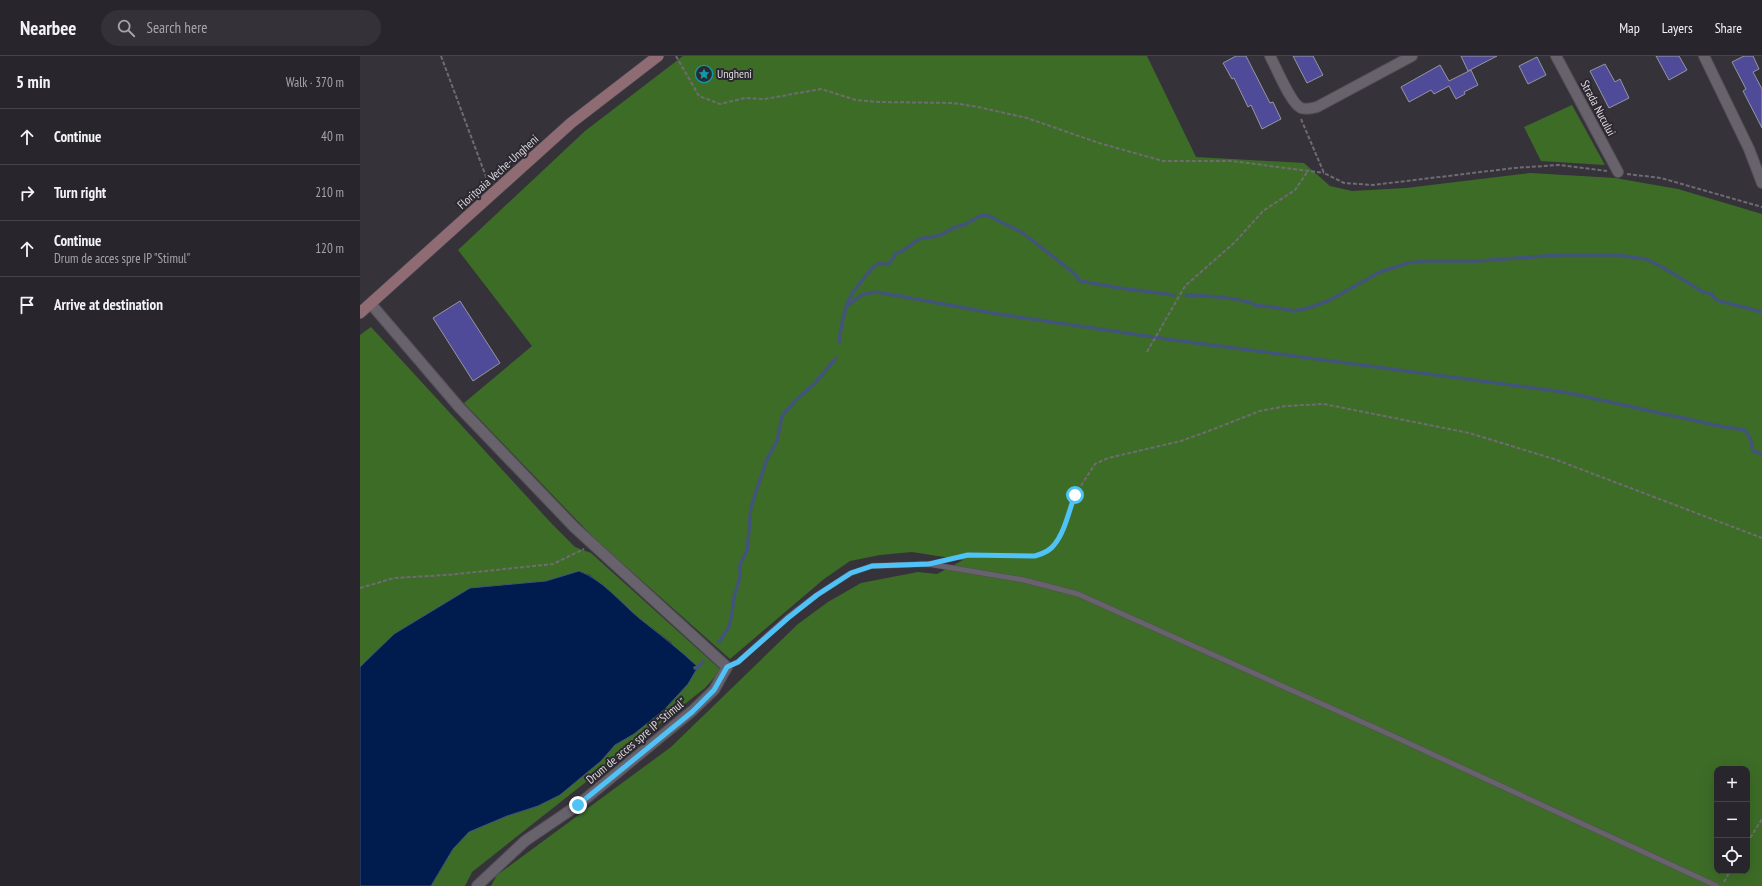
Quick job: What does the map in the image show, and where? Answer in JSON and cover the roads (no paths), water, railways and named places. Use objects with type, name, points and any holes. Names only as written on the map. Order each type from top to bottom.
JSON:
[{"type":"main road","name":"Florițoaia Veche-Ungheni","points":[[360,313],[571,123],[658,56]]},
{"type":"street","points":[[1270,56],[1294,101],[1300,108],[1317,107],[1412,56]]},
{"type":"street","name":"Strada Nucului","points":[[1556,56],[1618,172]]},
{"type":"street","points":[[1704,56],[1749,149],[1762,183]]},
{"type":"street","points":[[371,304],[459,407],[592,544],[727,667]]},
{"type":"street","name":"Drum de acces spre IP \"Stimul\"","points":[[477,886],[525,841],[578,805],[692,712],[714,690],[727,667]]},
{"type":"lane","points":[[727,667],[738,662],[788,618],[817,595],[851,573],[872,566],[929,564],[1024,580],[1078,594],[1380,730],[1717,886]]},
{"type":"water","points":[[579,571],[588,575],[604,586],[639,618],[698,667],[688,684],[665,709],[634,734],[615,745],[601,761],[560,795],[538,806],[507,816],[469,832],[453,849],[431,886],[360,886],[360,667],[394,634],[470,588],[546,581]]},
{"type":"waterway","points":[[839,342],[843,317],[849,299],[874,266],[878,264],[889,264],[896,253],[901,252],[919,239],[941,235],[980,216],[987,215],[1023,233],[1075,274],[1080,281],[1174,295]]},
{"type":"waterway","points":[[1186,295],[1228,298],[1252,303],[1254,305],[1294,311],[1328,301],[1380,272],[1408,263],[1425,261],[1478,261],[1558,255],[1617,255],[1646,259],[1664,268],[1703,292],[1712,294],[1716,300],[1762,312]]},
{"type":"waterway","points":[[847,306],[863,294],[877,292],[1004,315],[1174,340],[1564,392],[1724,427],[1745,430],[1750,438],[1753,451],[1762,454]]},
{"type":"waterway","points":[[719,642],[729,627],[734,597],[740,577],[740,564],[747,551],[751,507],[767,459],[777,441],[782,416],[796,400],[815,383],[836,358]]},
{"type":"waterway","points":[[695,668],[698,667],[703,661]]},
{"type":"place","name":"Ungheni","points":[[704,74]]}]
